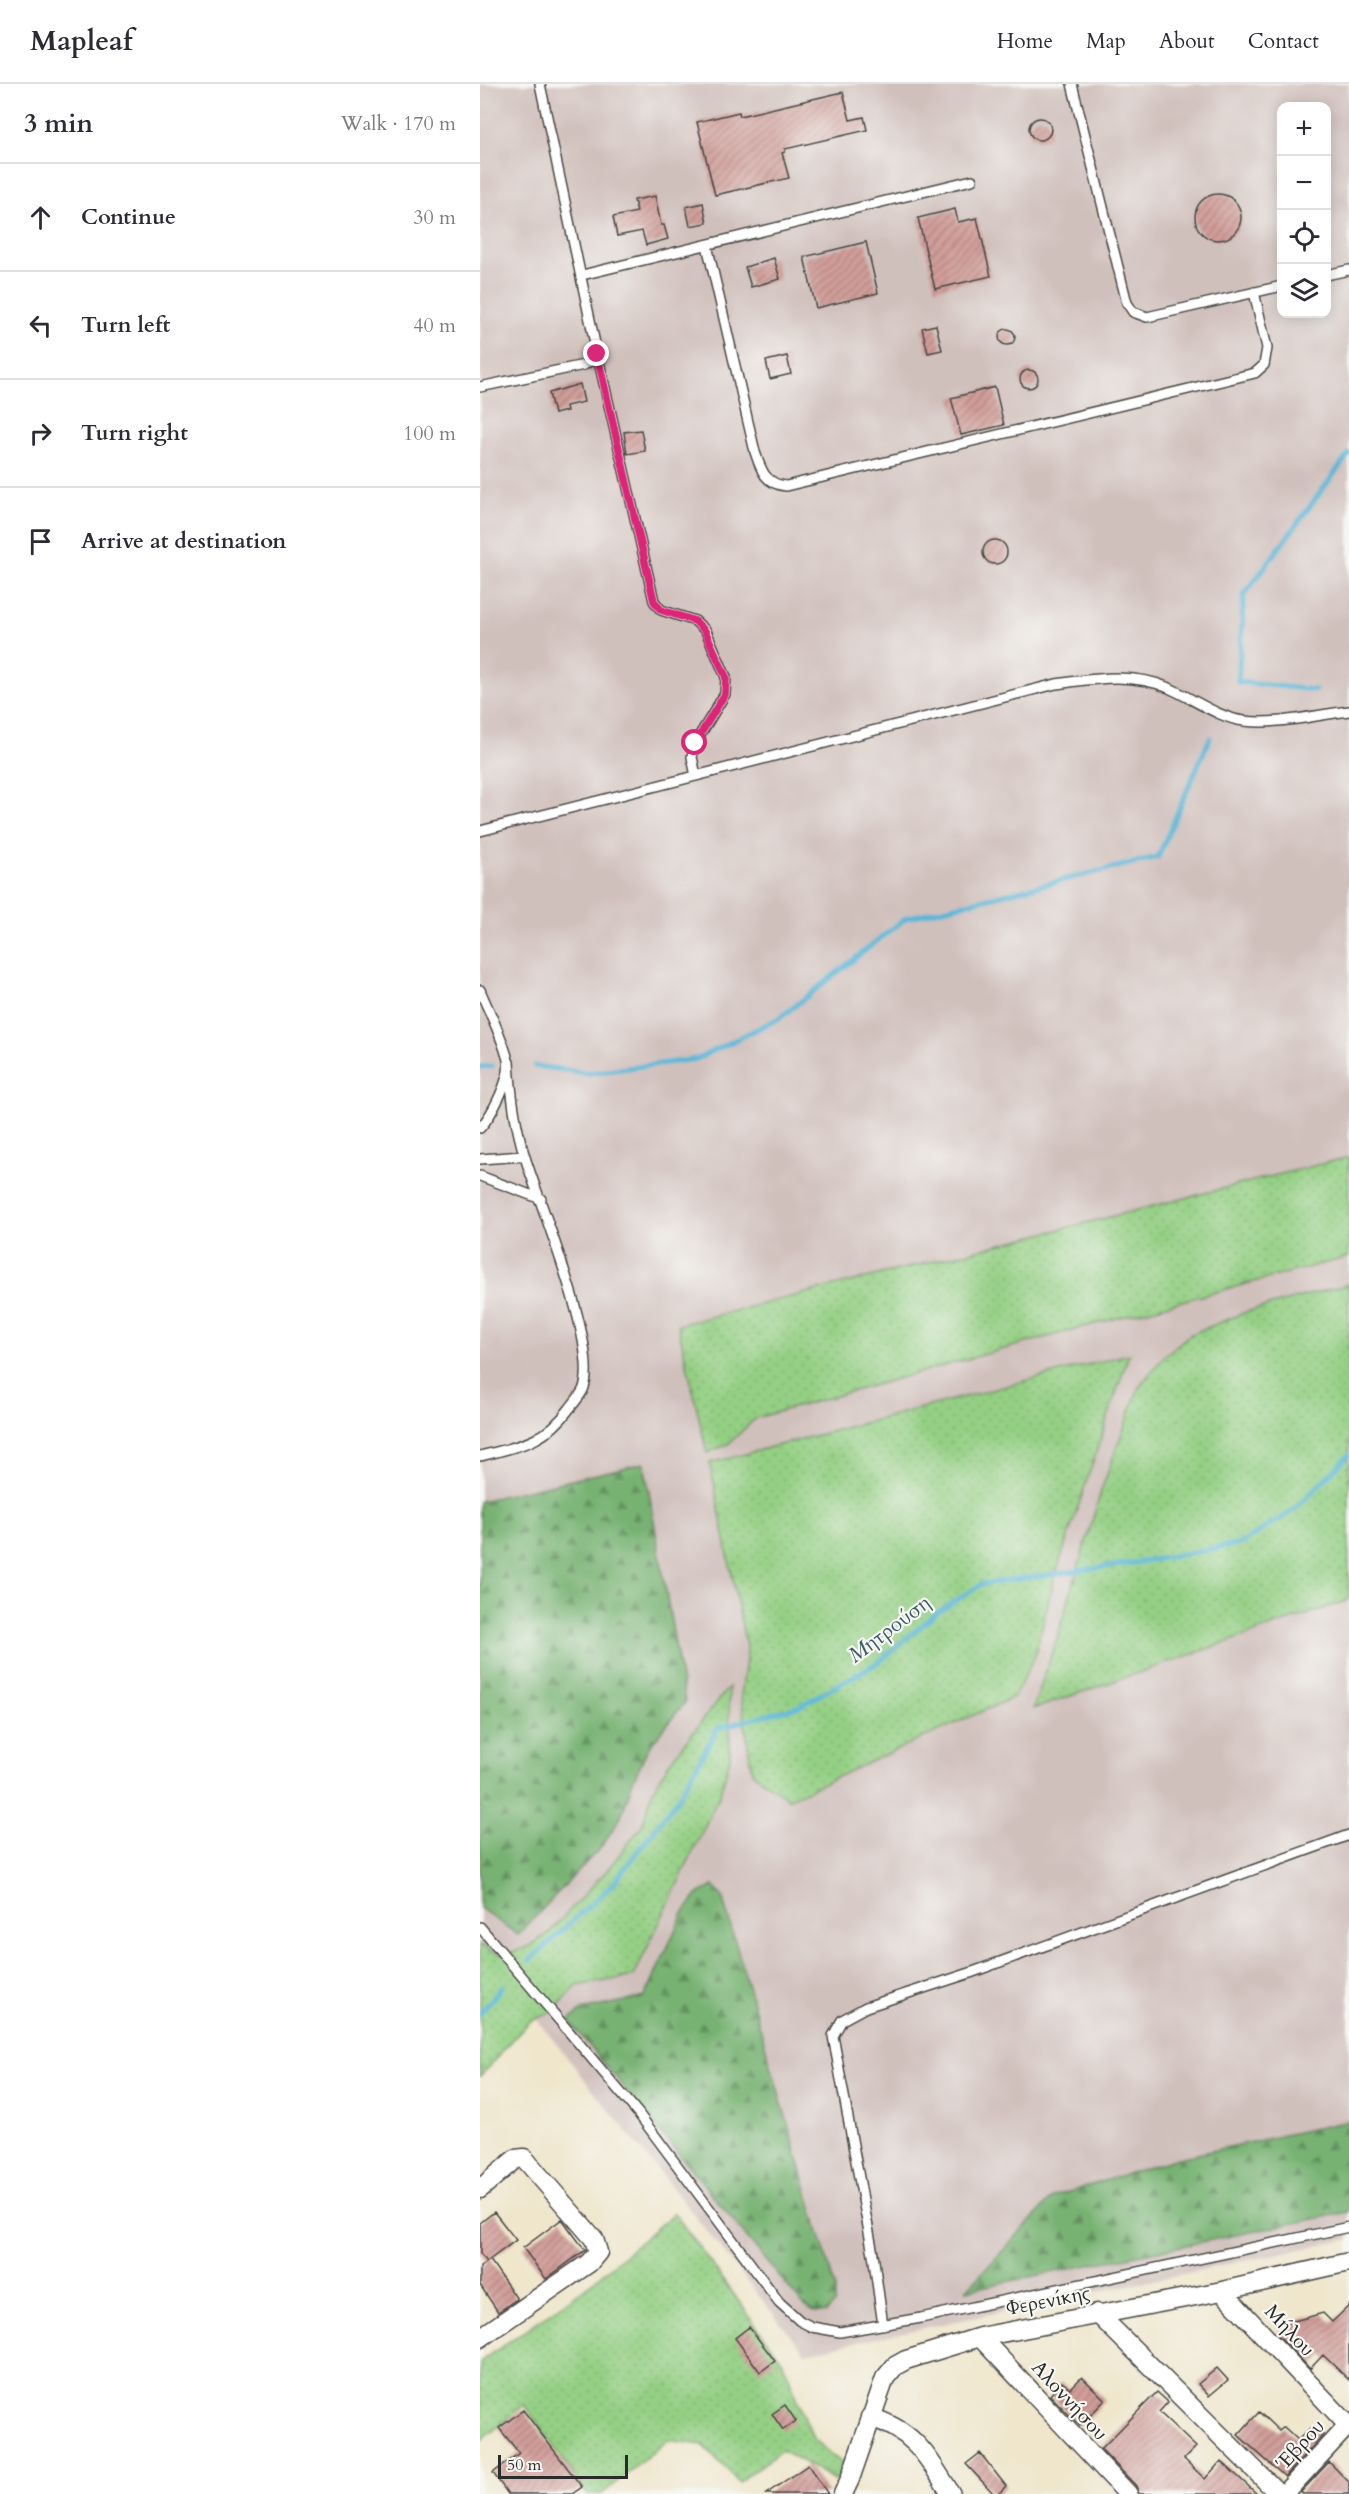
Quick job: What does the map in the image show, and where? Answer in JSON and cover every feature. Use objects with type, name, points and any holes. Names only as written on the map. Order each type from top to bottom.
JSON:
[{"type":"street","points":[[480,2189],[515,2159],[524,2158],[594,2240],[598,2252],[589,2263],[480,2338]]},
{"type":"street","name":"Φερενίκης","points":[[843,2494],[885,2378],[895,2366],[906,2360],[980,2337],[1222,2290],[1349,2262]]},
{"type":"street","name":"Μήλου","points":[[1222,2290],[1349,2425]]},
{"type":"street","points":[[1097,2313],[1279,2494]]},
{"type":"street","name":"Αλοννήσου","points":[[980,2337],[1128,2494]]},
{"type":"street","points":[[870,2417],[895,2426],[919,2445],[951,2494]]},
{"type":"street","name":"Έβρου","points":[[1284,2494],[1349,2425]]},
{"type":"lane","points":[[540,84],[597,354],[654,601],[661,610],[695,621],[705,631],[726,677],[725,694],[695,743],[692,757],[696,776]]},
{"type":"lane","points":[[1072,84],[1126,303],[1133,312],[1147,317],[1277,286]]},
{"type":"lane","points":[[582,275],[972,180]]},
{"type":"lane","points":[[707,245],[754,452],[766,479],[776,485],[786,486],[1255,374],[1264,365],[1267,348],[1254,292]]},
{"type":"lane","points":[[1331,274],[1349,270]]},
{"type":"lane","points":[[480,387],[584,365],[597,354]]},
{"type":"lane","points":[[480,831],[1056,684],[1100,678],[1135,678],[1167,688],[1201,705],[1242,721],[1272,721],[1349,711]]},
{"type":"lane","points":[[480,990],[509,1062],[512,1107],[524,1156],[541,1199],[580,1323],[588,1370],[583,1390],[560,1422],[545,1436],[529,1444],[480,1456]]},
{"type":"lane","points":[[480,1128],[490,1117],[500,1097],[509,1062]]},
{"type":"lane","points":[[480,1159],[524,1156]]},
{"type":"lane","points":[[480,1176],[541,1199]]},
{"type":"lane","points":[[883,2325],[873,2253],[833,2036],[842,2020],[866,2007],[970,1972],[1349,1835]]},
{"type":"lane","points":[[480,1927],[638,2113],[779,2302],[800,2321],[826,2331],[840,2332],[883,2325],[1349,2227]]},
{"type":"shaded area","points":[[480,84],[1349,84],[1349,2239],[805,2353],[480,1949]]},
{"type":"green space","points":[[1349,1157],[1349,1257],[1091,1325],[756,1418],[728,1444],[707,1453],[678,1325]]},
{"type":"green space","points":[[1349,1284],[1349,1600],[1033,1709],[1058,1635],[1102,1488],[1139,1387],[1164,1356],[1189,1335],[1246,1312]]},
{"type":"green space","points":[[1129,1354],[1055,1576],[1034,1658],[1014,1697],[788,1799],[752,1772],[741,1696],[747,1652],[710,1463]]},
{"type":"green space","points":[[644,1463],[685,1702],[647,1750],[633,1781],[621,1817],[601,1847],[518,1935],[480,1908],[480,1501]]},
{"type":"green space","points":[[729,1687],[730,1759],[720,1794],[634,1976],[577,1986],[552,2012],[529,2022],[480,2076],[480,1945],[501,1955],[526,1948],[548,1934],[608,1869],[642,1826],[653,1790],[671,1760]]},
{"type":"green space","points":[[713,1886],[722,1896],[835,2287],[835,2303],[826,2313],[816,2313],[803,2305],[569,2021],[582,2010],[645,1997],[682,1915],[697,1895]]},
{"type":"green space","points":[[1349,2121],[1349,2212],[966,2290],[1053,2197],[1174,2159]]},
{"type":"green space","points":[[674,2213],[783,2362],[813,2438],[846,2467],[835,2480],[782,2450],[739,2482],[703,2445],[668,2440],[602,2494],[588,2494],[524,2405],[480,2442],[480,2362],[584,2289]]},
{"type":"building","points":[[843,92],[850,120],[864,117],[867,130],[785,149],[782,153],[789,178],[715,195],[697,122],[739,112],[740,116]]},
{"type":"building","points":[[1036,118],[1044,118],[1051,125],[1051,133],[1044,140],[1036,140],[1029,133],[1029,125]]},
{"type":"building","points":[[1218,194],[1234,201],[1241,217],[1234,233],[1218,240],[1202,233],[1195,217],[1202,201]]},
{"type":"building","points":[[655,196],[661,225],[664,225],[668,239],[646,245],[642,231],[617,236],[613,217],[637,212],[634,200]]},
{"type":"building","points":[[703,203],[707,223],[690,226],[686,207]]},
{"type":"building","points":[[955,209],[958,222],[977,218],[991,276],[935,289],[918,218]]},
{"type":"building","points":[[866,242],[878,293],[816,308],[804,257]]},
{"type":"building","points":[[774,258],[780,279],[751,287],[745,267]]},
{"type":"building","points":[[936,325],[942,350],[928,353],[922,328]]},
{"type":"building","points":[[1004,329],[1010,329],[1015,337],[1013,343],[1004,345],[999,340],[999,334]]},
{"type":"building","points":[[787,356],[791,374],[770,379],[766,361]]},
{"type":"building","points":[[1025,370],[1033,370],[1038,375],[1036,386],[1025,388],[1020,383],[1020,375]]},
{"type":"building","points":[[580,384],[584,402],[566,406],[567,411],[554,414],[549,393]]},
{"type":"building","points":[[995,387],[1004,425],[961,435],[951,398]]},
{"type":"building","points":[[641,430],[645,451],[627,454],[624,432]]},
{"type":"building","points":[[995,540],[1000,541],[1006,547],[1006,557],[1000,563],[995,564],[990,563],[984,557],[983,552],[984,547],[990,541]]},
{"type":"building","points":[[494,2212],[516,2240],[488,2261],[490,2260],[517,2299],[498,2312],[480,2285],[480,2267],[486,2262],[480,2254],[480,2223]]},
{"type":"building","points":[[562,2219],[585,2250],[546,2279],[523,2248]]},
{"type":"building","points":[[1349,2306],[1349,2380],[1323,2355],[1310,2369],[1277,2334],[1287,2323],[1323,2313],[1332,2322]]},
{"type":"building","points":[[749,2327],[775,2361],[760,2372],[735,2338]]},
{"type":"building","points":[[1217,2368],[1228,2380],[1209,2396],[1198,2384]]},
{"type":"building","points":[[1082,2377],[1105,2400],[1080,2426],[1050,2395],[1062,2382],[1070,2389]]},
{"type":"building","points":[[1157,2392],[1168,2402],[1159,2412],[1196,2447],[1184,2459],[1205,2479],[1221,2461],[1257,2494],[1139,2494],[1136,2486],[1101,2449]]},
{"type":"building","points":[[785,2405],[796,2421],[783,2430],[772,2414]]},
{"type":"building","points":[[523,2410],[582,2487],[572,2494],[508,2494],[493,2473],[519,2453],[499,2428]]},
{"type":"building","points":[[1259,2412],[1279,2431],[1284,2427],[1298,2440],[1311,2427],[1323,2435],[1285,2477],[1238,2435]]},
{"type":"building","points":[[980,2453],[1006,2486],[998,2494],[994,2494],[966,2464]]},
{"type":"building","points":[[1329,2462],[1349,2482],[1349,2494],[1303,2494],[1301,2492]]},
{"type":"building","points":[[808,2465],[828,2494],[766,2494]]},
{"type":"waterway","points":[[1315,690],[1238,682],[1244,595],[1349,454]]},
{"type":"waterway","points":[[535,1066],[589,1073],[697,1059],[781,1017],[906,918],[1158,857],[1210,738]]},
{"type":"waterway","points":[[480,1067],[492,1066]]},
{"type":"waterway","name":"Μητρούση","points":[[530,1960],[612,1885],[677,1800],[718,1728],[800,1706],[879,1662],[935,1614],[982,1584],[1140,1562],[1240,1544],[1294,1510],[1349,1455]]},
{"type":"waterway","name":"Μητρούση","points":[[480,2014],[503,1986]]},
{"type":"route","points":[[597,354],[654,601],[661,610],[695,621],[705,631],[714,646],[726,677],[725,694],[695,743]]}]
